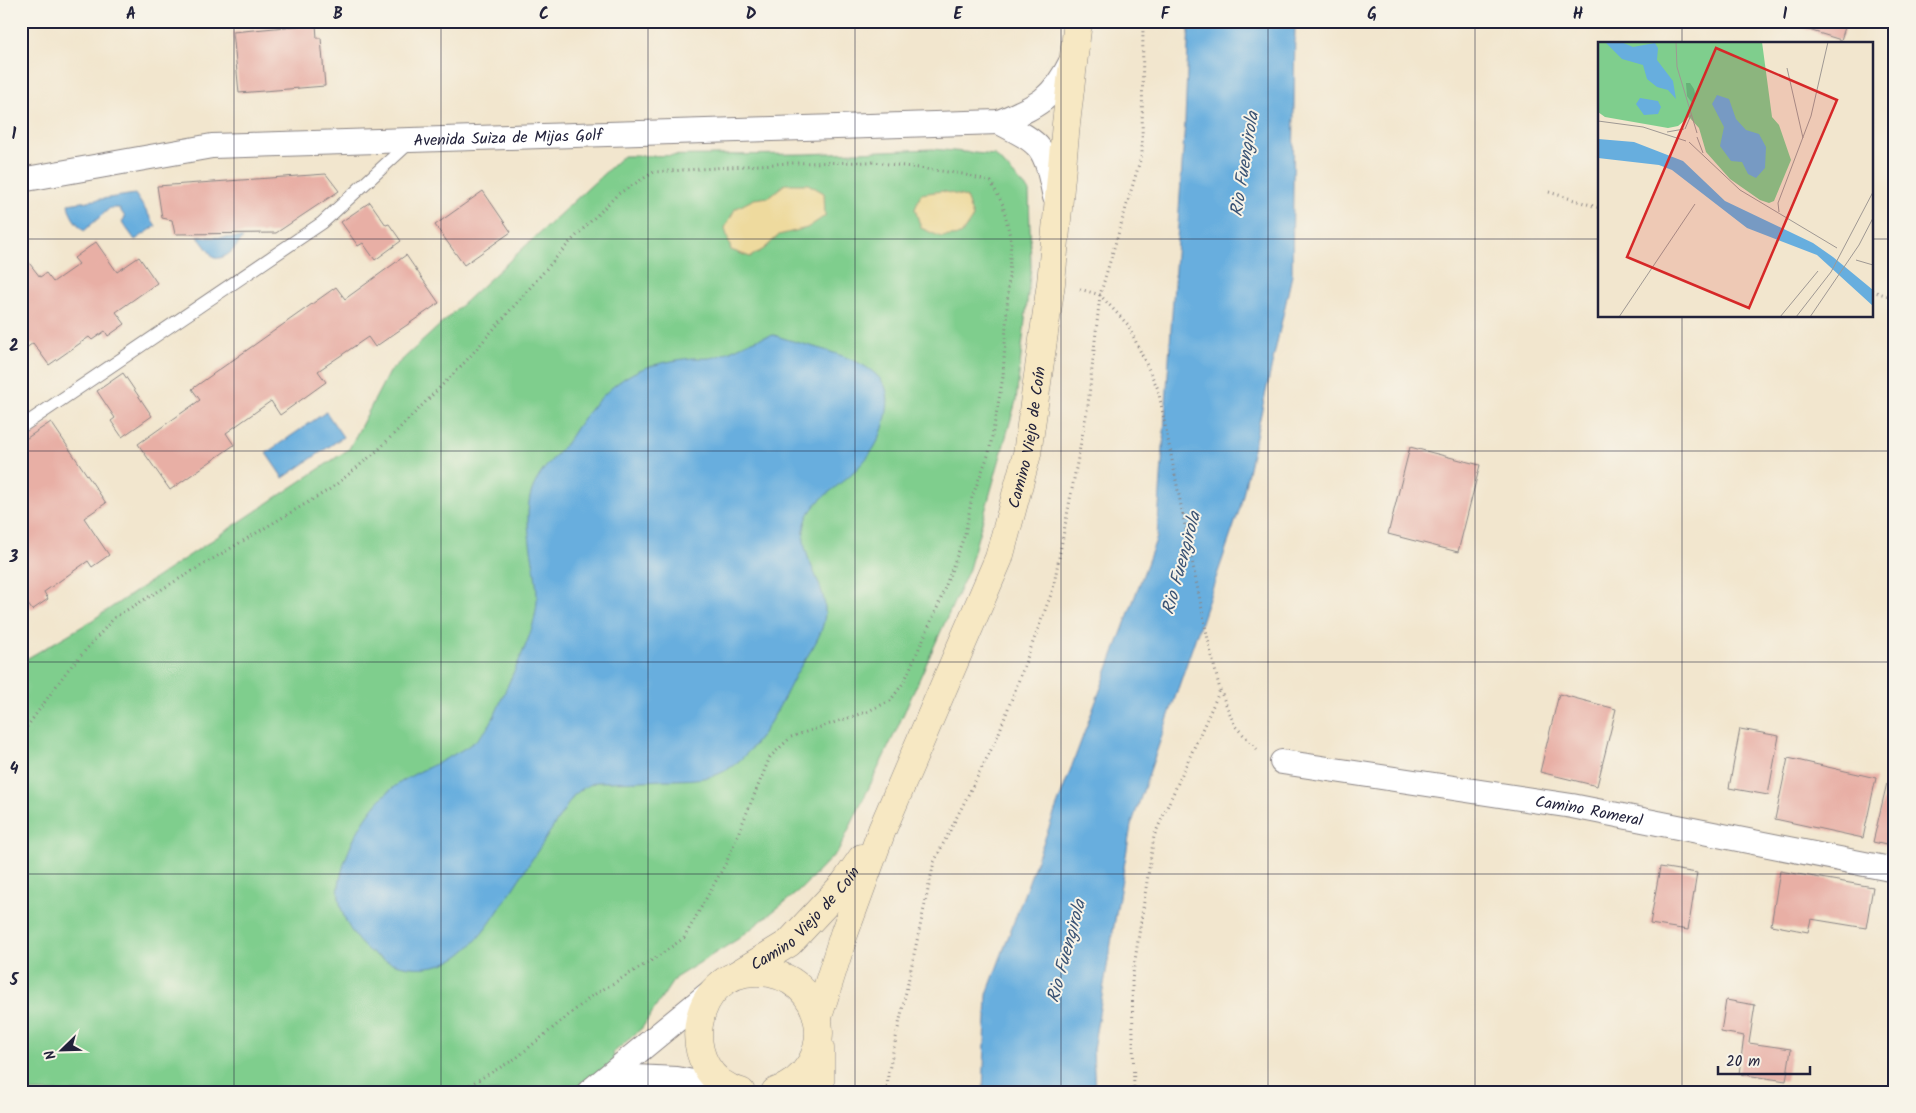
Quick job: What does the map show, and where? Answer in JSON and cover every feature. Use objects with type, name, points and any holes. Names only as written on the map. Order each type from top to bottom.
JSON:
[{"type":"street","name":"Camino Viejo de Coín","points":[[820,1092],[819,1028],[844,934],[882,830],[999,558],[1027,454],[1051,283],[1078,21]]},
{"type":"street","name":"Avenida Suiza de Mijas Golf","points":[[21,180],[212,146],[999,122],[1045,99],[1062,81],[1074,56]]},
{"type":"street","name":"Avenida Suiza de Mijas Golf","points":[[999,122],[1027,136],[1038,145],[1047,160],[1058,214]]},
{"type":"street","name":"Camino Romeral","points":[[1282,762],[1572,806],[1895,870]]},
{"type":"street","name":"Camino Viejo de Coín","points":[[729,979],[789,943],[844,884],[882,830]]},
{"type":"street","points":[[589,1092],[729,979],[758,972],[778,975],[796,984],[809,999],[819,1028],[814,1058],[804,1074],[788,1087],[775,1092]]},
{"type":"street","points":[[729,979],[706,1000],[698,1018],[697,1038],[702,1058],[713,1075],[736,1091]]},
{"type":"street","points":[[593,1092],[634,1077],[677,1079],[736,1091]]},
{"type":"lane","points":[[21,427],[322,223],[412,140]]},
{"type":"path","points":[[887,1092],[888,1075],[934,862],[997,738],[1052,589],[1088,404],[1100,296],[1142,154],[1143,21]]},
{"type":"path","points":[[21,735],[66,671],[116,617],[332,488],[377,451],[465,362],[569,243],[618,194],[654,172],[790,163],[874,162],[963,174],[991,182],[1003,205],[1011,242],[1003,377],[989,453],[972,497],[965,534],[938,606],[904,682],[890,701],[866,712],[791,737],[770,757],[726,863],[684,938],[654,960],[592,996],[515,1059],[457,1092]]},
{"type":"path","points":[[1548,192],[1598,207]]},
{"type":"path","points":[[1051,283],[1073,286],[1100,296],[1128,326],[1158,389],[1210,649],[1220,690],[1235,726],[1254,747],[1282,762]]},
{"type":"path","points":[[1874,292],[1895,298]]},
{"type":"path","points":[[1134,1092],[1132,980],[1154,836],[1220,690]]},
{"type":"green space","points":[[933,149],[995,155],[1029,191],[1031,267],[1016,401],[969,569],[895,733],[839,850],[799,891],[738,939],[675,978],[642,1028],[613,1053],[626,1092],[21,1092],[21,662],[88,623],[349,449],[389,372],[623,156],[806,154]]},
{"type":"sand","points":[[785,184],[808,184],[824,193],[825,216],[807,228],[779,235],[764,249],[750,257],[731,250],[725,228],[735,209],[754,199],[769,197]]},
{"type":"sand","points":[[942,191],[966,197],[973,217],[961,235],[941,237],[921,228],[915,209],[921,194]]},
{"type":"water","name":"Rio Fuengirola","points":[[1189,21],[1295,21],[1292,275],[1240,508],[1131,826],[1093,1049],[1095,1092],[983,1092],[987,994],[1157,537],[1185,121]]},
{"type":"water","points":[[135,194],[156,226],[135,240],[122,222],[125,217],[119,208],[110,208],[84,231],[73,219],[68,204]]},
{"type":"water","points":[[198,237],[243,238],[227,255],[214,258]]},
{"type":"water","points":[[774,335],[835,353],[865,367],[877,375],[885,386],[888,401],[883,429],[867,458],[818,502],[807,518],[804,541],[810,563],[820,585],[825,608],[824,618],[815,644],[772,719],[752,748],[740,760],[727,770],[713,776],[689,780],[596,782],[574,795],[483,932],[468,948],[450,961],[426,967],[402,966],[369,951],[356,938],[342,912],[339,885],[345,861],[362,824],[386,794],[405,780],[454,755],[474,742],[485,731],[495,715],[527,642],[534,619],[537,595],[529,534],[528,509],[532,489],[536,482],[594,405],[624,378],[660,363],[692,358],[715,357],[758,339]]},
{"type":"water","points":[[326,412],[343,437],[283,478],[266,453]]},
{"type":"building","points":[[1780,21],[1847,21],[1841,40]]},
{"type":"building","points":[[316,24],[317,38],[321,38],[325,86],[239,93],[233,32]]},
{"type":"building","points":[[326,174],[339,191],[276,233],[175,234],[172,220],[162,218],[157,186]]},
{"type":"building","points":[[483,191],[511,232],[464,265],[435,225]]},
{"type":"building","points":[[370,202],[386,225],[389,224],[401,241],[375,260],[363,243],[358,246],[341,222]]},
{"type":"building","points":[[96,242],[117,272],[139,257],[157,283],[116,312],[125,324],[108,336],[105,331],[92,340],[89,337],[49,365],[33,343],[21,352],[21,292],[26,289],[21,282],[21,256],[23,255],[40,277],[46,273],[53,282],[79,264],[74,258]]},
{"type":"building","points":[[406,255],[439,303],[375,347],[368,337],[318,371],[326,382],[280,415],[271,401],[226,433],[234,445],[170,490],[138,444],[200,400],[192,389],[336,287],[345,299]]},
{"type":"building","points":[[123,373],[152,416],[122,437],[111,421],[115,418],[97,391]]},
{"type":"building","points":[[51,422],[106,503],[84,518],[109,555],[92,567],[88,561],[44,592],[48,599],[32,610],[21,594],[21,442]]},
{"type":"building","points":[[1410,447],[1480,465],[1458,552],[1388,534]]},
{"type":"building","points":[[1559,694],[1616,709],[1597,786],[1540,772]]},
{"type":"building","points":[[1740,729],[1779,736],[1768,795],[1729,788]]},
{"type":"building","points":[[1788,758],[1876,778],[1863,838],[1775,819]]},
{"type":"building","points":[[1887,783],[1895,784],[1895,847],[1873,842]]},
{"type":"building","points":[[1660,867],[1697,873],[1688,930],[1650,924]]},
{"type":"building","points":[[1780,871],[1873,887],[1866,928],[1811,919],[1808,932],[1771,925]]},
{"type":"building","points":[[1726,1000],[1755,1005],[1749,1043],[1791,1049],[1786,1081],[1739,1074],[1744,1036],[1721,1032]]}]
